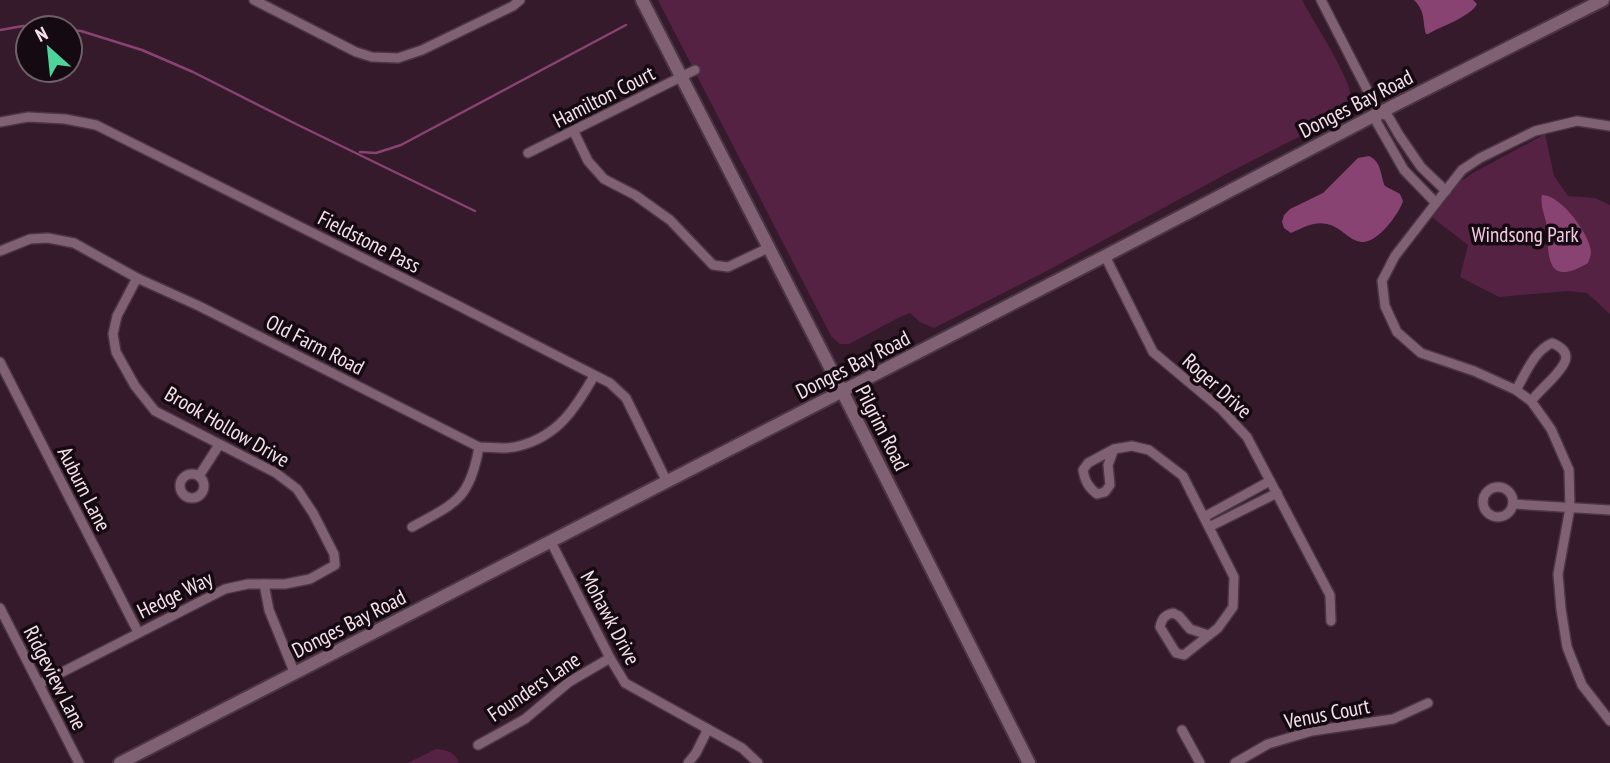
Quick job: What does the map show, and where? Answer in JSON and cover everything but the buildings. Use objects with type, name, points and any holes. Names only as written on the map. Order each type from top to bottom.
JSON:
[{"type":"street","points":[[254,0],[356,52],[372,57],[398,58],[422,50],[513,6],[520,0]]},
{"type":"street","name":"Pilgrim Road","points":[[642,0],[1028,763]]},
{"type":"street","points":[[1321,0],[1379,113],[1388,116],[1421,167],[1446,191]]},
{"type":"street","name":"Donges Bay Road","points":[[120,763],[1603,0]]},
{"type":"street","name":"Hamilton Court","points":[[528,153],[695,70]]},
{"type":"street","points":[[1379,113],[1376,121],[1404,170],[1436,203]]},
{"type":"street","name":"Fieldstone Pass","points":[[0,122],[28,117],[65,119],[96,125],[610,383],[626,398],[667,482]]},
{"type":"street","points":[[1610,126],[1577,121],[1535,131],[1480,158],[1462,170],[1395,256],[1382,281],[1385,306],[1397,332],[1421,353],[1474,371],[1516,390],[1531,401],[1550,429],[1569,470],[1570,508],[1558,574],[1567,647],[1582,685],[1610,721]]},
{"type":"street","points":[[574,132],[588,161],[604,179],[635,195],[670,220],[713,265],[728,267],[768,248]]},
{"type":"street","name":"Old Farm Road","points":[[0,251],[30,239],[48,238],[74,243],[137,278],[199,306],[479,447],[516,447],[561,425],[594,376]]},
{"type":"street","name":"Roger Drive","points":[[1105,256],[1153,352],[1221,409],[1247,437],[1330,595],[1331,621]]},
{"type":"street","name":"Brook Hollow Drive","points":[[137,278],[117,316],[113,334],[116,352],[135,386],[155,411],[276,473],[297,489],[334,554],[335,565]]},
{"type":"street","points":[[1516,390],[1543,347],[1552,343],[1560,346],[1567,361],[1531,401]]},
{"type":"street","name":"Auburn Lane","points":[[0,362],[138,632]]},
{"type":"street","points":[[199,476],[219,445]]},
{"type":"street","points":[[1114,449],[1108,465],[1110,485],[1105,492],[1097,494],[1089,488],[1083,470],[1088,463],[1114,449],[1132,446],[1149,450],[1183,476],[1234,577],[1233,607],[1218,628],[1184,655],[1176,653],[1160,627],[1166,615],[1173,613],[1190,629],[1209,635]]},
{"type":"street","points":[[412,527],[449,507],[467,488],[479,447]]},
{"type":"street","points":[[1203,517],[1270,481]]},
{"type":"street","points":[[1209,527],[1277,493]]},
{"type":"street","points":[[1513,504],[1610,510]]},
{"type":"street","name":"Mohawk Drive","points":[[551,542],[625,683],[743,748],[758,763]]},
{"type":"street","name":"Hedge Way","points":[[39,684],[225,589],[248,584],[285,584],[310,579],[335,565]]},
{"type":"street","points":[[264,584],[269,610],[295,674]]},
{"type":"street","name":"Ridgeview Lane","points":[[0,608],[79,763]]},
{"type":"street","name":"Founders Lane","points":[[478,745],[526,719],[569,682],[610,658]]},
{"type":"street","name":"Venus Court","points":[[1235,763],[1268,744],[1312,732],[1392,719],[1428,703]]},
{"type":"street","points":[[688,763],[708,729]]},
{"type":"street","points":[[1182,730],[1200,763]]},
{"type":"green space","points":[[658,0],[1302,0],[1346,80],[1351,101],[1341,115],[1332,120],[934,328],[920,322],[910,313],[849,344],[840,344],[831,336]]},
{"type":"green space","name":"Windsong Park","points":[[1545,134],[1554,176],[1568,196],[1595,198],[1610,205],[1610,314],[1587,293],[1567,291],[1499,297],[1460,277],[1468,245],[1428,214],[1442,205],[1460,182],[1473,173]]},
{"type":"green space","points":[[436,749],[450,752],[459,763],[408,763]]},
{"type":"shaded area","points":[[1414,0],[1473,0],[1477,4],[1462,17],[1426,34],[1422,12]]},
{"type":"shaded area","points":[[1369,156],[1378,165],[1385,186],[1400,194],[1403,201],[1392,220],[1380,233],[1361,242],[1336,227],[1322,223],[1291,233],[1284,228],[1284,215],[1290,209],[1323,193],[1358,158]]},
{"type":"shaded area","points":[[1542,195],[1557,201],[1580,226],[1591,253],[1588,263],[1563,272],[1556,270],[1551,264]]},
{"type":"waterway","points":[[360,152],[376,153],[401,145],[626,25]]},
{"type":"waterway","points":[[0,30],[14,28]]},
{"type":"waterway","points":[[84,32],[142,50],[193,72],[475,211]]}]
